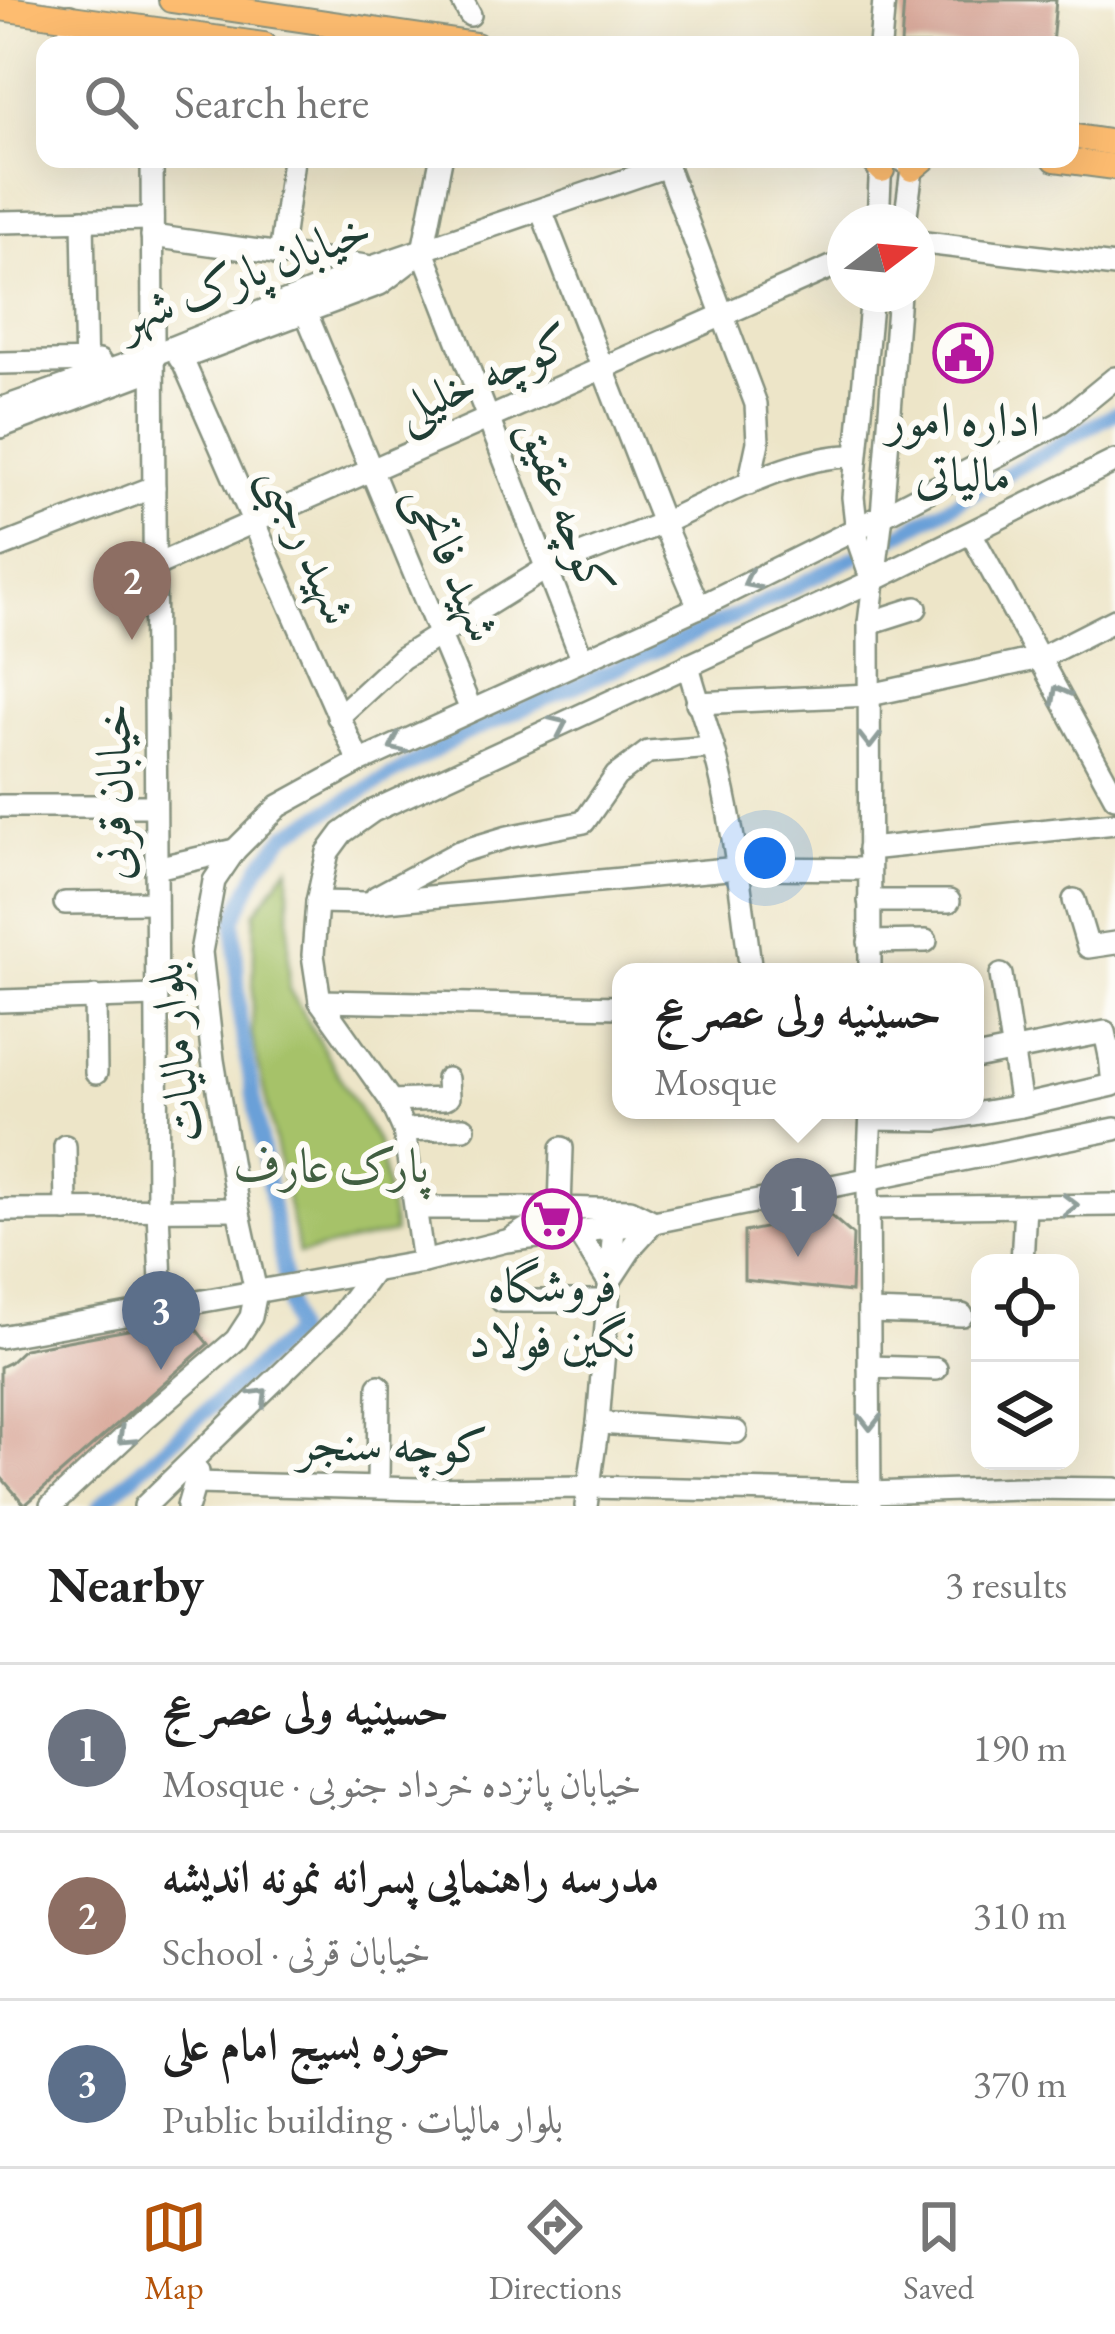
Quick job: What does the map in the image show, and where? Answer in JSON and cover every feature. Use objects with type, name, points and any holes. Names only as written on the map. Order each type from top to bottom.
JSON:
[{"type":"main road","points":[[171,0],[294,9],[430,36]]},
{"type":"main road","points":[[0,8],[70,16],[151,36]]},
{"type":"main road","points":[[1079,137],[1115,143]]},
{"type":"main road","points":[[1079,162],[1115,167]]},
{"type":"street","points":[[881,36],[884,0]]},
{"type":"street","points":[[70,16],[70,36]]},
{"type":"street","name":"خیابان قرنی","points":[[152,168],[162,1307]]},
{"type":"street","points":[[280,256],[292,168]]},
{"type":"street","points":[[423,251],[439,168]]},
{"type":"street","points":[[423,251],[653,168]]},
{"type":"street","points":[[668,168],[756,404],[758,442],[749,484]]},
{"type":"street","points":[[883,204],[893,168]]},
{"type":"street","points":[[896,168],[902,204]]},
{"type":"street","points":[[541,210],[600,369],[699,607]]},
{"type":"street","points":[[83,220],[86,370]]},
{"type":"street","points":[[0,222],[83,220],[152,227],[280,256],[372,267]]},
{"type":"street","points":[[935,244],[1115,266]]},
{"type":"street","name":"خیابان پارک شهر","points":[[0,428],[372,267],[423,251]]},
{"type":"street","name":"خیابان پارک شهر","points":[[153,362],[182,358],[380,284],[423,251]]},
{"type":"street","name":"کوچه عقیق","points":[[423,251],[582,658]]},
{"type":"street","name":"کوچه خلیلی","points":[[154,566],[827,269]]},
{"type":"street","points":[[870,312],[853,497],[865,554],[868,622],[870,963]]},
{"type":"street","points":[[865,554],[880,523],[898,312]]},
{"type":"street","name":"شهید فاتحی","points":[[306,313],[471,710]]},
{"type":"street","name":"شهید رجبی","points":[[182,358],[359,762]]},
{"type":"street","points":[[0,363],[86,370],[153,362]]},
{"type":"street","name":"خیابان پارک شهر","points":[[0,409],[86,370]]},
{"type":"street","points":[[865,554],[880,523],[917,496],[1060,423],[1115,378]]},
{"type":"street","points":[[338,717],[402,658],[547,568],[749,484],[830,456],[856,456]]},
{"type":"street","name":"بلوار مالیات","points":[[257,1292],[213,1060],[201,952],[214,881],[235,850],[279,806],[359,762],[699,607],[865,554],[971,533],[1115,461]]},
{"type":"street","points":[[886,470],[896,486],[917,496]]},
{"type":"street","points":[[0,547],[154,487]]},
{"type":"street","points":[[971,533],[1113,789]]},
{"type":"street","name":"بلوار مالیات","points":[[320,1001],[314,955],[317,902],[328,852],[342,833],[373,811],[688,665],[865,554]]},
{"type":"street","points":[[868,622],[916,608]]},
{"type":"street","points":[[697,703],[870,695],[1040,658],[1115,620]]},
{"type":"street","points":[[688,665],[713,748],[738,868],[750,963]]},
{"type":"street","points":[[365,903],[459,852],[584,822],[616,776],[648,752],[713,748]]},
{"type":"street","points":[[0,806],[155,806]]},
{"type":"street","points":[[317,902],[365,903],[869,859],[1115,823]]},
{"type":"street","points":[[156,868],[235,850]]},
{"type":"street","points":[[1074,900],[1088,947],[1115,943]]},
{"type":"street","points":[[869,901],[949,901]]},
{"type":"street","points":[[65,903],[156,902]]},
{"type":"street","points":[[869,942],[926,941]]},
{"type":"street","points":[[1001,975],[1021,1106]]},
{"type":"street","points":[[0,1001],[156,996]]},
{"type":"street","points":[[95,997],[96,1073]]},
{"type":"street","points":[[320,1001],[612,1007]]},
{"type":"street","points":[[320,1001],[391,1101],[404,1130],[416,1208],[432,1260]]},
{"type":"street","points":[[984,1057],[1106,1032],[1114,1085],[984,1112]]},
{"type":"street","points":[[391,1101],[444,1099],[448,1097],[446,1079]]},
{"type":"street","points":[[1082,1094],[1087,1135]]},
{"type":"street","points":[[870,1500],[871,1119]]},
{"type":"street","points":[[404,1130],[464,1128]]},
{"type":"street","points":[[0,1336],[432,1260],[506,1241],[654,1222],[1115,1129]]},
{"type":"street","points":[[65,1146],[66,1210]]},
{"type":"street","points":[[560,1208],[562,1148]]},
{"type":"street","points":[[842,1184],[869,1214]]},
{"type":"street","points":[[869,1214],[1115,1205]]},
{"type":"street","points":[[1022,1254],[1025,1206]]},
{"type":"street","points":[[416,1208],[630,1210],[654,1222]]},
{"type":"street","points":[[506,1241],[560,1208]]},
{"type":"street","points":[[0,1210],[238,1209]]},
{"type":"street","points":[[608,1291],[634,1244],[654,1222]]},
{"type":"street","points":[[587,1496],[598,1423],[614,1228]]},
{"type":"street","points":[[577,1232],[608,1291]]},
{"type":"street","points":[[145,1506],[338,1319],[374,1270]]},
{"type":"street","points":[[502,1301],[608,1291]]},
{"type":"street","points":[[51,1506],[236,1340],[251,1317],[257,1292]]},
{"type":"street","points":[[869,1312],[962,1315]]},
{"type":"street","points":[[869,1367],[936,1369]]},
{"type":"street","points":[[378,1487],[379,1386]]},
{"type":"street","points":[[598,1423],[736,1432]]},
{"type":"street","points":[[188,1506],[201,1454]]},
{"type":"street","name":"کوچه سنجر","points":[[196,1483],[301,1496],[378,1487],[417,1497],[870,1500],[1115,1490]]},
{"type":"green space","name":"پارک عارف","points":[[289,866],[289,989],[379,1145],[394,1233],[299,1254],[252,1035],[255,912]]},
{"type":"building","points":[[904,0],[1056,0],[1053,36],[902,36]]},
{"type":"building","points":[[830,1215],[853,1235],[851,1292],[744,1280],[744,1232]]},
{"type":"building","points":[[188,1319],[208,1344],[25,1505],[0,1476],[0,1367],[24,1349]]},
{"type":"waterway","points":[[99,1506],[294,1333],[240,1019],[234,919],[260,865],[287,834],[461,736],[744,612],[897,536],[1115,413]]},
{"type":"place","name":"اداره امور مالیاتی","points":[[963,353]]},
{"type":"place","name":"مدرسه راهنمایی پسرانه نمونه اندیشه","points":[[132,640]]},
{"type":"place","name":"فروشگاه نگین فولاد","points":[[552,1219]]},
{"type":"place","name":"حسینیه ولی عصر عج","points":[[798,1257]]},
{"type":"place","name":"حوزه بسیج امام علی","points":[[161,1370]]}]
